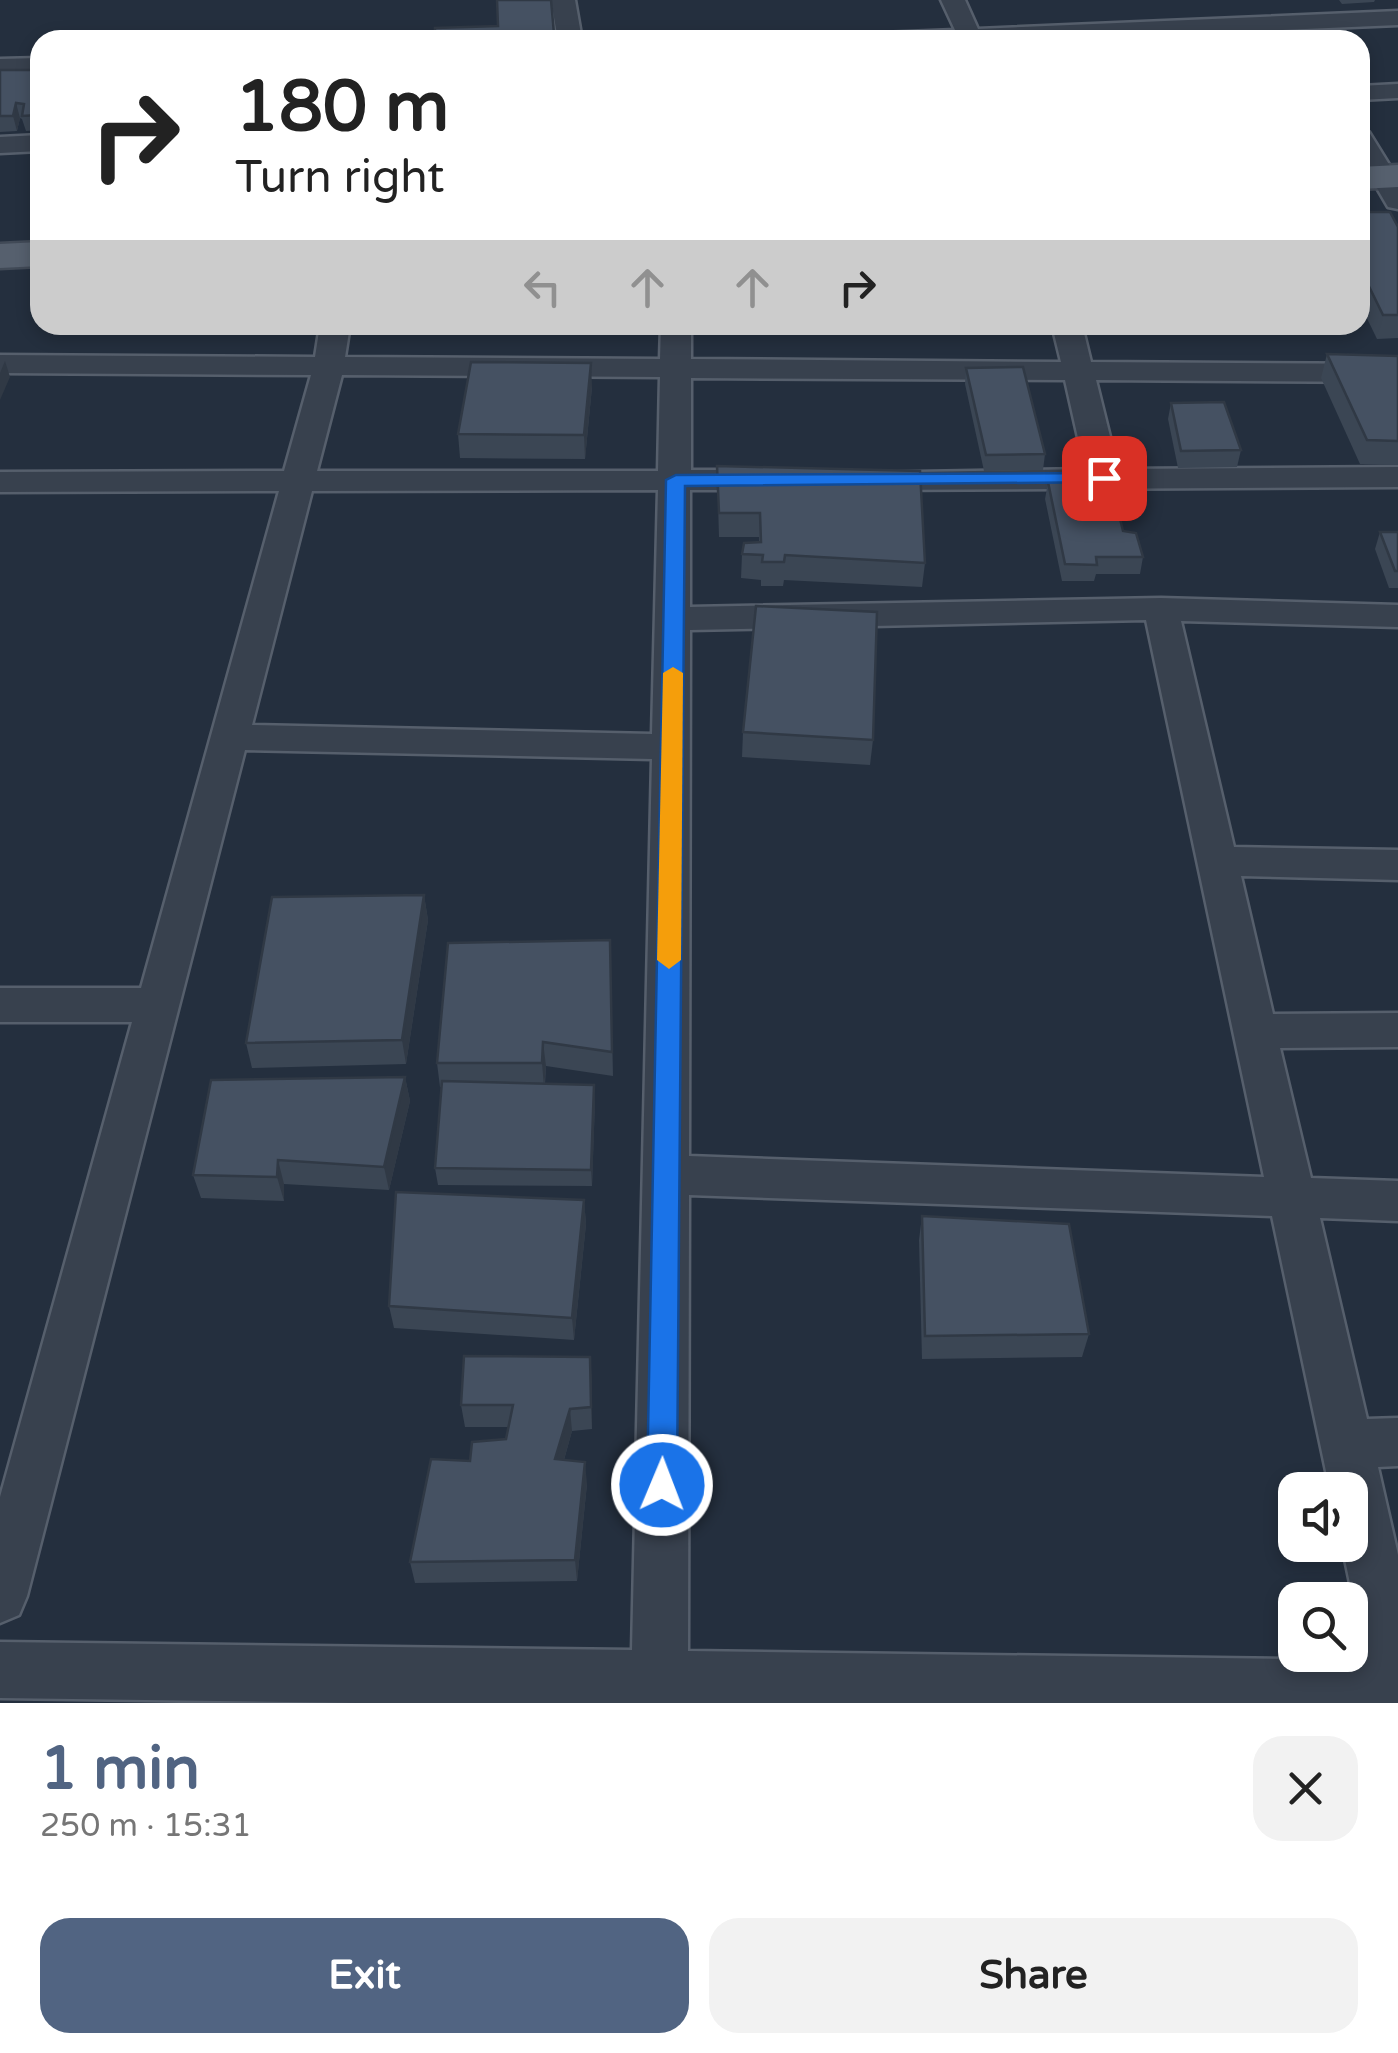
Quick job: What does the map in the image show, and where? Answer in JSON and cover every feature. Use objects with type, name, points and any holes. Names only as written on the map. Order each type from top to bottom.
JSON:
[{"type":"main road","points":[[0,239],[30,238]]},
{"type":"main road","points":[[0,256],[30,254]]},
{"type":"street","points":[[563,0],[568,30]]},
{"type":"street","points":[[954,0],[967,30]]},
{"type":"street","points":[[1312,0],[1331,22]]},
{"type":"street","points":[[1293,30],[1331,22],[1398,18]]},
{"type":"street","points":[[0,66],[30,65]]},
{"type":"street","points":[[1370,92],[1398,91]]},
{"type":"street","points":[[0,145],[30,144]]},
{"type":"street","points":[[1370,157],[1385,188]]},
{"type":"street","points":[[1070,335],[1104,478]]},
{"type":"street","points":[[0,364],[332,345],[677,346],[1079,370],[1398,373]]},
{"type":"street","points":[[0,1596],[332,345]]},
{"type":"street","points":[[660,1679],[677,346]]},
{"type":"street","points":[[0,482],[1398,477]]},
{"type":"street","points":[[674,619],[1161,609],[1398,616]]},
{"type":"street","points":[[1161,609],[1398,1676]]},
{"type":"street","points":[[230,738],[672,747]]},
{"type":"street","points":[[1217,861],[1398,865]]},
{"type":"street","points":[[0,1006],[158,1005]]},
{"type":"street","points":[[1255,1031],[1398,1030]]},
{"type":"street","points":[[666,1174],[1398,1202]]},
{"type":"street","points":[[1346,1444],[1398,1442]]},
{"type":"street","points":[[0,1670],[1398,1689]]},
{"type":"building","points":[[497,0],[551,0],[554,30],[435,30],[435,28],[498,26]]},
{"type":"building","points":[[0,70],[30,70],[30,116],[22,116],[24,104],[16,103],[13,116],[0,116]]},
{"type":"building","points":[[1370,212],[1390,212],[1398,227],[1398,315],[1383,315],[1370,288]]},
{"type":"building","points":[[1327,354],[1398,356],[1398,441],[1367,440]]},
{"type":"building","points":[[471,362],[591,363],[584,435],[458,434]]},
{"type":"building","points":[[1023,367],[1045,454],[986,455],[966,368]]},
{"type":"building","points":[[1224,402],[1241,450],[1181,451],[1171,403]]},
{"type":"building","points":[[717,466],[920,471],[925,563],[785,555],[784,562],[762,562],[763,555],[742,554],[744,543],[761,542],[760,513],[719,513]]},
{"type":"building","points":[[1048,482],[1081,482],[1084,494],[1114,494],[1123,531],[1136,533],[1143,557],[1096,557],[1097,565],[1065,564]]},
{"type":"building","points":[[1380,532],[1398,532],[1398,571],[1395,571]]},
{"type":"building","points":[[756,606],[877,612],[873,740],[743,732]]},
{"type":"building","points":[[424,895],[402,1040],[246,1043],[272,897]]},
{"type":"building","points":[[610,940],[612,1052],[543,1042],[542,1063],[437,1063],[448,943]]},
{"type":"building","points":[[405,1077],[384,1167],[278,1160],[277,1177],[193,1175],[211,1080]]},
{"type":"building","points":[[442,1081],[594,1085],[591,1170],[435,1168]]},
{"type":"building","points":[[396,1192],[584,1200],[572,1318],[389,1306]]},
{"type":"building","points":[[922,1216],[1069,1224],[1089,1334],[925,1336]]},
{"type":"building","points":[[464,1356],[590,1357],[591,1407],[570,1409],[555,1459],[585,1462],[575,1560],[410,1562],[431,1459],[470,1461],[472,1442],[506,1439],[513,1405],[461,1405]]},
{"type":"slow traffic","points":[[669,960],[673,673]]},
{"type":"route","points":[[662,1485],[676,480],[1104,478]]}]
